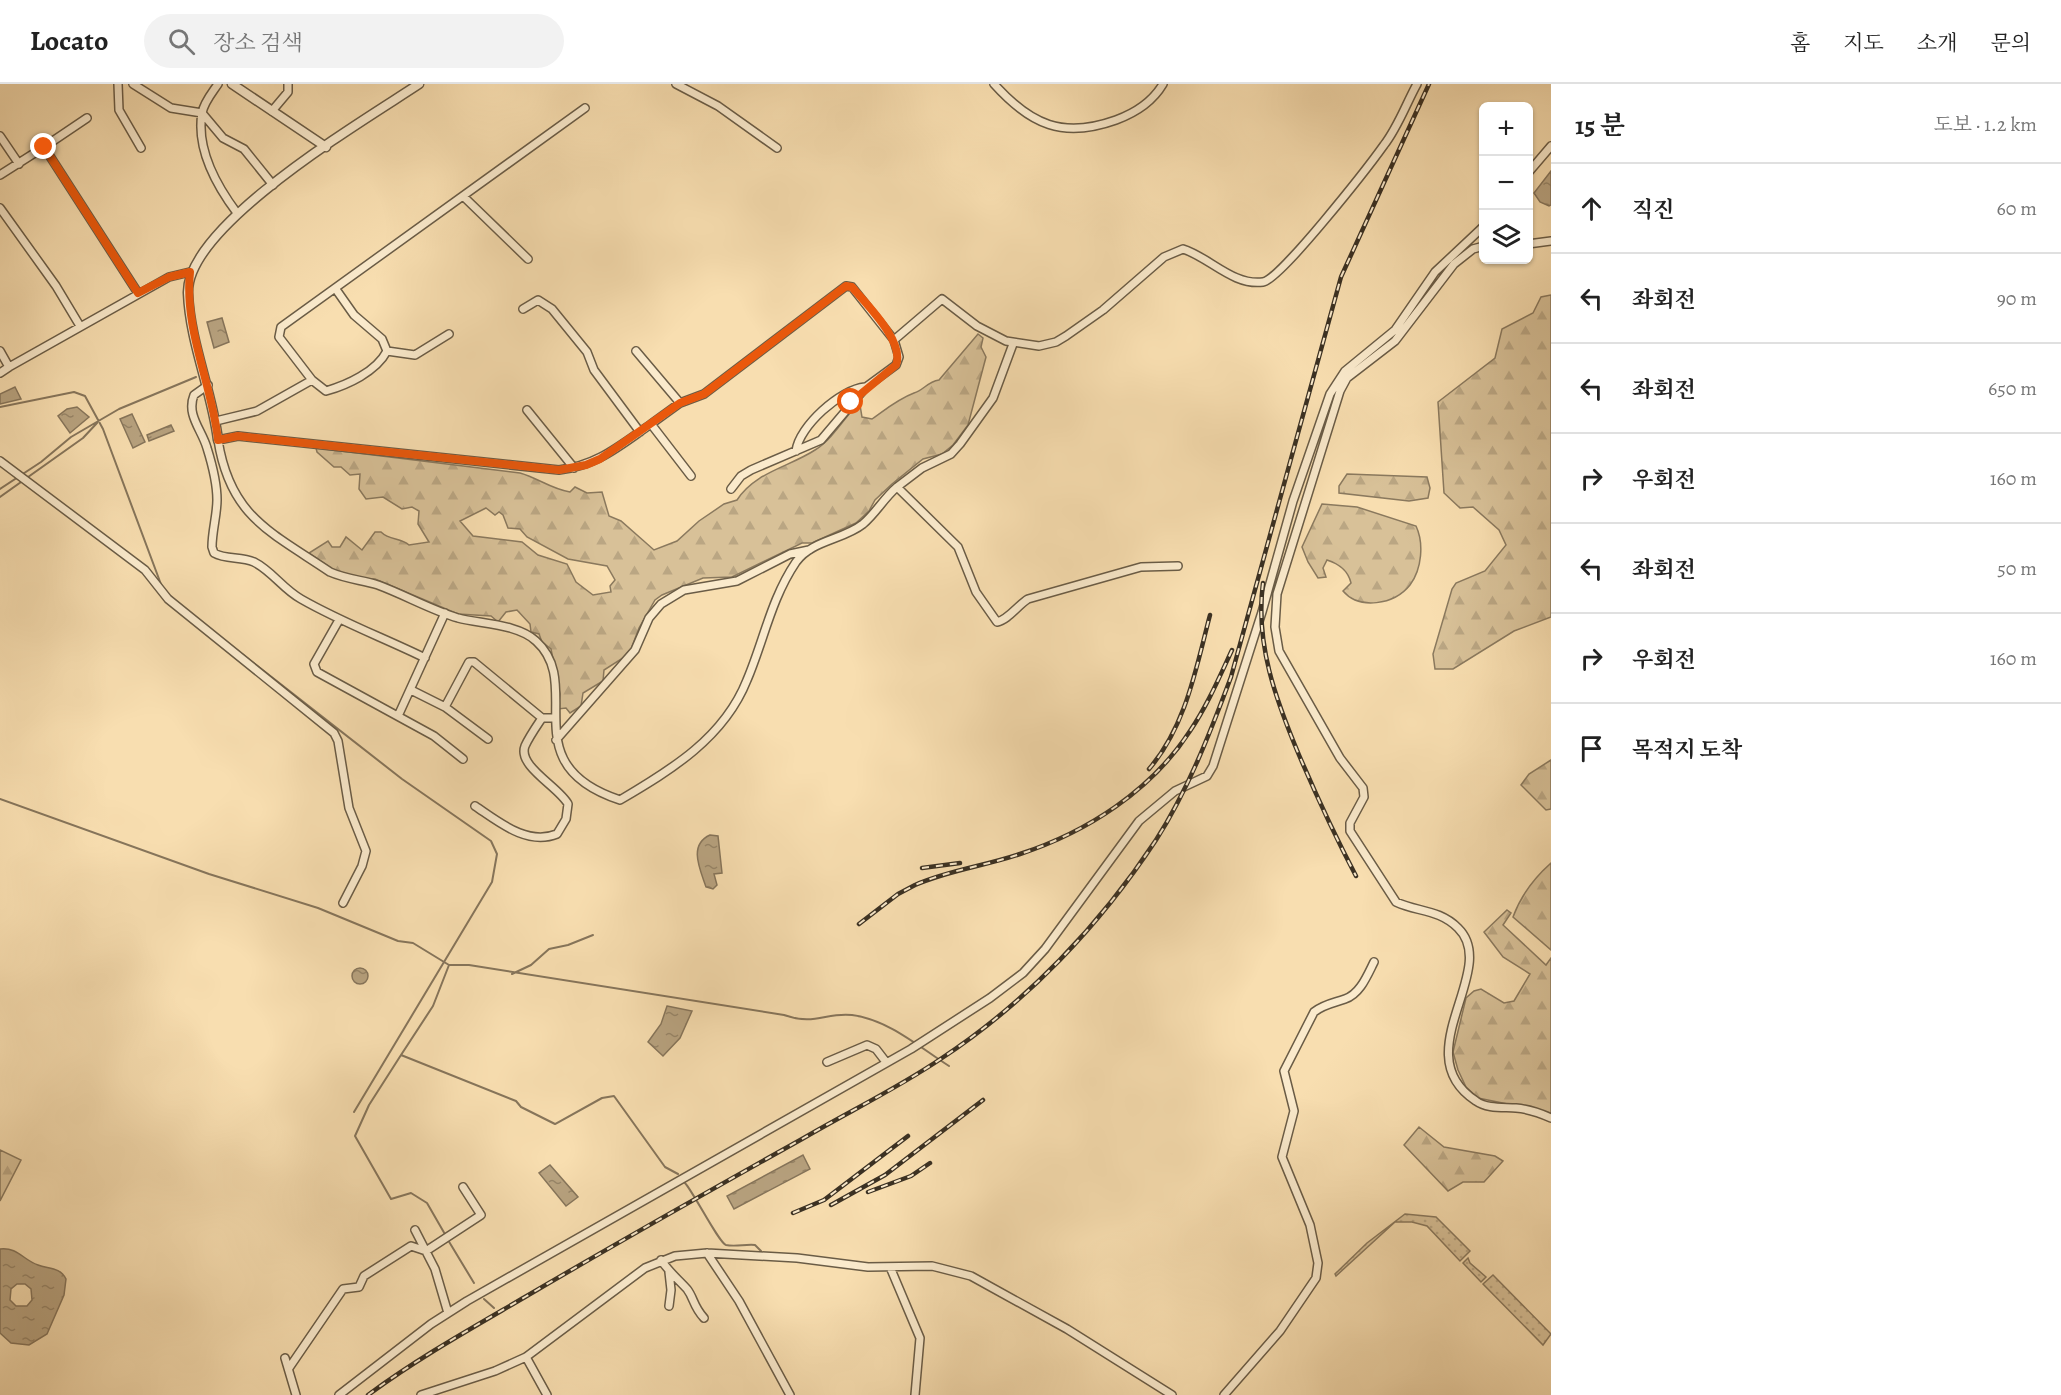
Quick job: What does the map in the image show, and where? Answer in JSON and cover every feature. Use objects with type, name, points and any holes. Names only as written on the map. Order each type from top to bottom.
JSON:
[{"type":"street","points":[[118,84],[119,110],[141,148]]},
{"type":"street","points":[[133,84],[171,108],[202,113],[223,138],[244,149],[273,185]]},
{"type":"street","points":[[218,84],[206,101],[202,113],[203,144],[216,181],[237,213]]},
{"type":"street","points":[[232,84],[326,147]]},
{"type":"street","points":[[272,111],[288,92],[288,84]]},
{"type":"street","points":[[419,84],[326,147],[237,213],[214,236],[190,272],[188,292],[192,324],[216,421],[222,466],[234,494],[255,521],[341,577],[378,585],[445,613],[514,631],[535,639],[544,649],[551,665],[555,693],[556,740],[559,752],[568,766],[597,792],[620,800],[688,756],[711,736],[734,706],[748,680],[766,620],[797,561],[809,550]]},
{"type":"street","points":[[676,84],[718,106],[777,148]]},
{"type":"street","points":[[994,84],[1016,106],[1035,119],[1060,128],[1081,130],[1104,124],[1135,111],[1159,92],[1163,84]]},
{"type":"street","points":[[894,340],[942,299],[977,326],[1013,344],[1039,346],[1056,342],[1103,310],[1174,251],[1190,252],[1216,268],[1253,282],[1262,283],[1274,278],[1385,145],[1417,84]]},
{"type":"street","points":[[335,288],[354,315],[382,339],[387,351],[383,359],[347,385],[326,391],[312,380],[279,337],[278,332],[281,327],[335,288],[464,197],[585,108]]},
{"type":"street","points":[[0,175],[87,118]]},
{"type":"street","points":[[0,135],[19,164]]},
{"type":"street","points":[[1533,167],[1551,146]]},
{"type":"street","points":[[44,147],[138,293]]},
{"type":"street","points":[[464,197],[528,259]]},
{"type":"street","points":[[0,207],[56,286],[80,326]]},
{"type":"street","points":[[339,1395],[448,1313],[911,1049],[1023,973],[1046,949],[1139,821],[1175,791],[1207,776],[1213,766],[1262,612],[1293,501],[1330,394],[1345,371],[1395,330],[1436,272],[1479,231]]},
{"type":"street","points":[[1474,236],[1479,242]]},
{"type":"street","points":[[1533,243],[1551,241]]},
{"type":"street","points":[[1479,248],[1454,264],[1395,341],[1347,378],[1295,531],[1277,594],[1275,627],[1279,651],[1340,758],[1363,788],[1364,796],[1350,823],[1350,831],[1360,849],[1396,902],[1428,910],[1451,922],[1467,942],[1469,973],[1456,1008],[1449,1050],[1449,1062],[1456,1080],[1467,1094],[1484,1105],[1537,1112],[1551,1118]]},
{"type":"street","points":[[0,373],[138,293],[169,277],[190,272]]},
{"type":"street","points":[[218,440],[238,436],[468,462],[559,470],[574,468],[600,459],[680,403],[704,394],[846,286],[852,287],[894,340],[899,357],[896,365],[866,387],[821,440],[751,470],[741,476],[731,489]]},
{"type":"street","points":[[523,309],[538,300],[552,309],[586,352],[594,370],[640,432]]},
{"type":"street","points":[[387,351],[415,355],[449,334]]},
{"type":"street","points":[[556,740],[635,650],[649,618],[661,604],[684,590],[737,581],[790,554],[809,550],[863,524],[885,497],[922,468],[951,454],[993,398],[1013,344]]},
{"type":"street","points":[[0,351],[9,367]]},
{"type":"street","points":[[636,351],[680,403]]},
{"type":"street","points":[[216,421],[257,411],[312,380]]},
{"type":"street","points":[[208,385],[194,395],[192,406],[194,421],[207,448],[217,498],[212,547],[214,553],[250,560],[274,576],[298,597],[339,620],[425,658]]},
{"type":"street","points":[[796,451],[800,437],[818,417],[845,393],[866,387]]},
{"type":"street","points":[[527,410],[574,468]]},
{"type":"street","points":[[651,424],[691,476]]},
{"type":"street","points":[[0,461],[145,570],[168,599],[334,733],[338,741],[349,807],[366,850],[362,866],[343,903]]},
{"type":"street","points":[[897,488],[958,547],[976,592],[997,622],[1004,621],[1028,598],[1141,567],[1178,566]]},
{"type":"street","points":[[398,716],[445,613]]},
{"type":"street","points":[[339,620],[314,664],[317,672],[434,736],[463,759]]},
{"type":"street","points":[[445,707],[469,662],[474,662],[542,718],[554,718]]},
{"type":"street","points":[[411,690],[445,707],[488,739]]},
{"type":"street","points":[[475,806],[511,830],[540,839],[557,834],[566,819],[568,804],[556,788],[530,766],[525,757],[524,748],[542,718]]},
{"type":"street","points":[[1224,1395],[1280,1331],[1316,1278],[1318,1263],[1310,1225],[1282,1156],[1283,1144],[1294,1111],[1284,1071],[1314,1012],[1322,1006],[1348,998],[1358,990],[1374,962]]},
{"type":"street","points":[[827,1062],[867,1045],[876,1049],[886,1062]]},
{"type":"street","points":[[426,1251],[481,1215],[463,1187]]},
{"type":"street","points":[[415,1230],[426,1251],[448,1313]]},
{"type":"street","points":[[289,1368],[343,1289],[359,1287],[364,1276],[411,1246],[426,1251]]},
{"type":"street","points":[[707,1253],[739,1301],[790,1395]]},
{"type":"street","points":[[421,1395],[495,1371],[526,1357],[630,1278],[661,1260],[707,1253],[890,1268],[932,1266],[971,1276],[1067,1329],[1168,1394]]},
{"type":"street","points":[[661,1260],[669,1272],[689,1292],[694,1307],[704,1318]]},
{"type":"street","points":[[890,1268],[920,1338],[915,1395]]},
{"type":"street","points":[[669,1272],[671,1290],[669,1306]]},
{"type":"street","points":[[526,1357],[547,1395]]},
{"type":"street","points":[[285,1358],[296,1395]]},
{"type":"green space","points":[[1551,295],[1551,617],[1514,631],[1453,669],[1435,669],[1433,654],[1452,589],[1456,583],[1485,571],[1506,545],[1499,530],[1473,507],[1460,508],[1444,493],[1438,402],[1495,358],[1502,329],[1533,313],[1541,297]]},
{"type":"green space","points":[[978,334],[983,338],[981,347],[986,357],[968,425],[953,445],[942,454],[923,459],[875,500],[869,511],[856,523],[812,543],[802,543],[732,577],[703,578],[662,595],[655,600],[639,628],[631,649],[623,658],[604,670],[603,681],[583,693],[581,706],[570,713],[566,708],[558,709],[560,694],[551,649],[542,642],[539,634],[531,632],[530,624],[517,610],[506,612],[498,622],[491,616],[458,614],[375,579],[355,578],[334,570],[309,553],[328,541],[332,547],[340,547],[346,537],[362,550],[375,532],[381,532],[409,545],[429,542],[418,524],[419,511],[412,507],[402,509],[383,497],[366,499],[359,489],[360,474],[350,475],[341,467],[334,467],[317,452],[316,448],[520,473],[563,491],[570,492],[575,487],[587,493],[602,492],[609,516],[621,521],[654,550],[677,541],[699,521],[724,504],[737,500],[744,491],[763,476],[821,446],[854,408],[860,405],[862,417],[872,419],[897,401],[939,380]],"holes":[[[486,508],[495,515],[499,512],[503,515],[508,528],[520,529],[527,537],[568,559],[607,566],[615,580],[610,586],[611,592],[593,595],[576,582],[567,564],[538,555],[522,542],[473,536],[460,521]]]},
{"type":"green space","points":[[1347,474],[1427,477],[1430,488],[1428,498],[1409,501],[1339,493],[1339,486]]},
{"type":"green space","points":[[1322,504],[1357,507],[1416,526],[1421,548],[1419,564],[1414,579],[1403,592],[1386,601],[1376,603],[1358,601],[1343,591],[1351,583],[1345,571],[1327,560],[1323,568],[1326,577],[1318,578],[1302,547]]},
{"type":"green space","points":[[1551,760],[1551,809],[1546,810],[1521,785],[1529,774]]},
{"type":"green space","points":[[1551,863],[1551,950],[1513,917],[1529,887]]},
{"type":"green space","points":[[1507,910],[1511,913],[1503,925],[1546,965],[1551,958],[1551,1113],[1478,1098],[1466,1087],[1453,1052],[1466,998],[1474,991],[1481,989],[1504,1003],[1514,1001],[1530,974],[1503,957],[1484,932]]},
{"type":"green space","points":[[1419,1127],[1444,1147],[1495,1156],[1503,1161],[1484,1182],[1463,1182],[1448,1191],[1404,1145]]},
{"type":"green space","points":[[0,1150],[21,1160],[0,1201]]},
{"type":"green space","points":[[1405,1214],[1436,1217],[1470,1251],[1460,1261],[1427,1226],[1412,1222],[1395,1222],[1336,1276],[1335,1274],[1367,1243]]},
{"type":"green space","points":[[1468,1258],[1470,1263],[1486,1277],[1481,1282],[1463,1263]]},
{"type":"green space","points":[[1493,1275],[1551,1334],[1543,1345],[1483,1284]]},
{"type":"water","points":[[1551,171],[1551,205],[1549,206],[1540,202],[1534,193]]},
{"type":"water","points":[[222,318],[229,342],[214,348],[207,322]]},
{"type":"water","points":[[15,387],[21,399],[0,404],[0,394]]},
{"type":"water","points":[[77,407],[89,417],[70,433],[58,416],[67,409]]},
{"type":"water","points":[[132,414],[145,442],[133,448],[120,419]]},
{"type":"water","points":[[171,425],[174,431],[149,441],[147,435]]},
{"type":"water","points":[[710,835],[718,836],[722,873],[714,874],[717,885],[713,889],[706,887],[697,851],[703,839]]},
{"type":"water","points":[[360,968],[366,970],[368,976],[366,982],[360,984],[354,982],[352,976],[354,970]]},
{"type":"water","points":[[667,1006],[692,1011],[680,1038],[663,1056],[648,1042],[661,1024]]},
{"type":"water","points":[[803,1155],[810,1169],[734,1209],[727,1196]]},
{"type":"water","points":[[550,1165],[578,1197],[566,1206],[539,1173]]},
{"type":"water","points":[[0,1249],[16,1252],[33,1263],[57,1270],[64,1275],[66,1279],[64,1295],[47,1334],[29,1345],[11,1343],[0,1333]],"holes":[[[17,1284],[25,1284],[31,1289],[32,1300],[27,1306],[16,1306],[10,1300],[11,1289]]]},
{"type":"waterway","points":[[0,489],[41,462],[71,437],[119,409],[196,377]]},
{"type":"waterway","points":[[0,407],[74,392],[85,396],[103,429],[162,587]]},
{"type":"waterway","points":[[0,497],[83,438],[97,423]]},
{"type":"waterway","points":[[242,654],[402,779],[491,841],[497,854],[492,882],[354,1112]]},
{"type":"waterway","points":[[0,799],[209,874],[318,908],[398,941],[413,943],[449,965],[469,965],[795,1018],[812,1019],[852,1015],[879,1022],[891,1028],[949,1066]]},
{"type":"waterway","points":[[512,974],[531,965],[549,949],[568,945],[593,935]]},
{"type":"waterway","points":[[449,965],[433,1006],[401,1055],[516,1101],[521,1107],[555,1124],[602,1098],[614,1096],[665,1167],[678,1174]]},
{"type":"waterway","points":[[401,1055],[369,1105],[355,1136],[391,1199],[411,1193],[427,1203],[446,1236]]},
{"type":"waterway","points":[[685,1183],[726,1245],[755,1245],[761,1251]]},
{"type":"waterway","points":[[448,1240],[474,1283]]},
{"type":"waterway","points":[[484,1299],[494,1308]]},
{"type":"railway","points":[[368,1395],[406,1368],[465,1332],[663,1217],[890,1090],[942,1058],[973,1036],[1032,987],[1060,960],[1111,902],[1168,821],[1198,761],[1215,719],[1231,677],[1341,277],[1429,84]]},
{"type":"railway","points":[[1263,583],[1262,628],[1275,692],[1306,771],[1356,876]]},
{"type":"railway","points":[[1149,769],[1162,752],[1181,715],[1210,615]]},
{"type":"railway","points":[[859,924],[898,894],[915,885],[1045,845],[1116,807],[1137,790],[1174,753],[1202,712],[1232,650]]},
{"type":"railway","points":[[922,868],[960,863]]},
{"type":"railway","points":[[831,1205],[885,1175],[983,1100]]},
{"type":"railway","points":[[793,1213],[824,1200],[908,1136]]},
{"type":"railway","points":[[868,1192],[911,1176],[930,1163]]},
{"type":"route","points":[[44,147],[138,293],[169,277],[190,272],[188,292],[192,324],[208,385],[218,440],[238,436],[480,463],[559,470],[574,468],[600,459],[680,403],[704,394],[846,286],[852,287],[894,340],[899,357],[896,365],[866,387],[851,402]]}]
